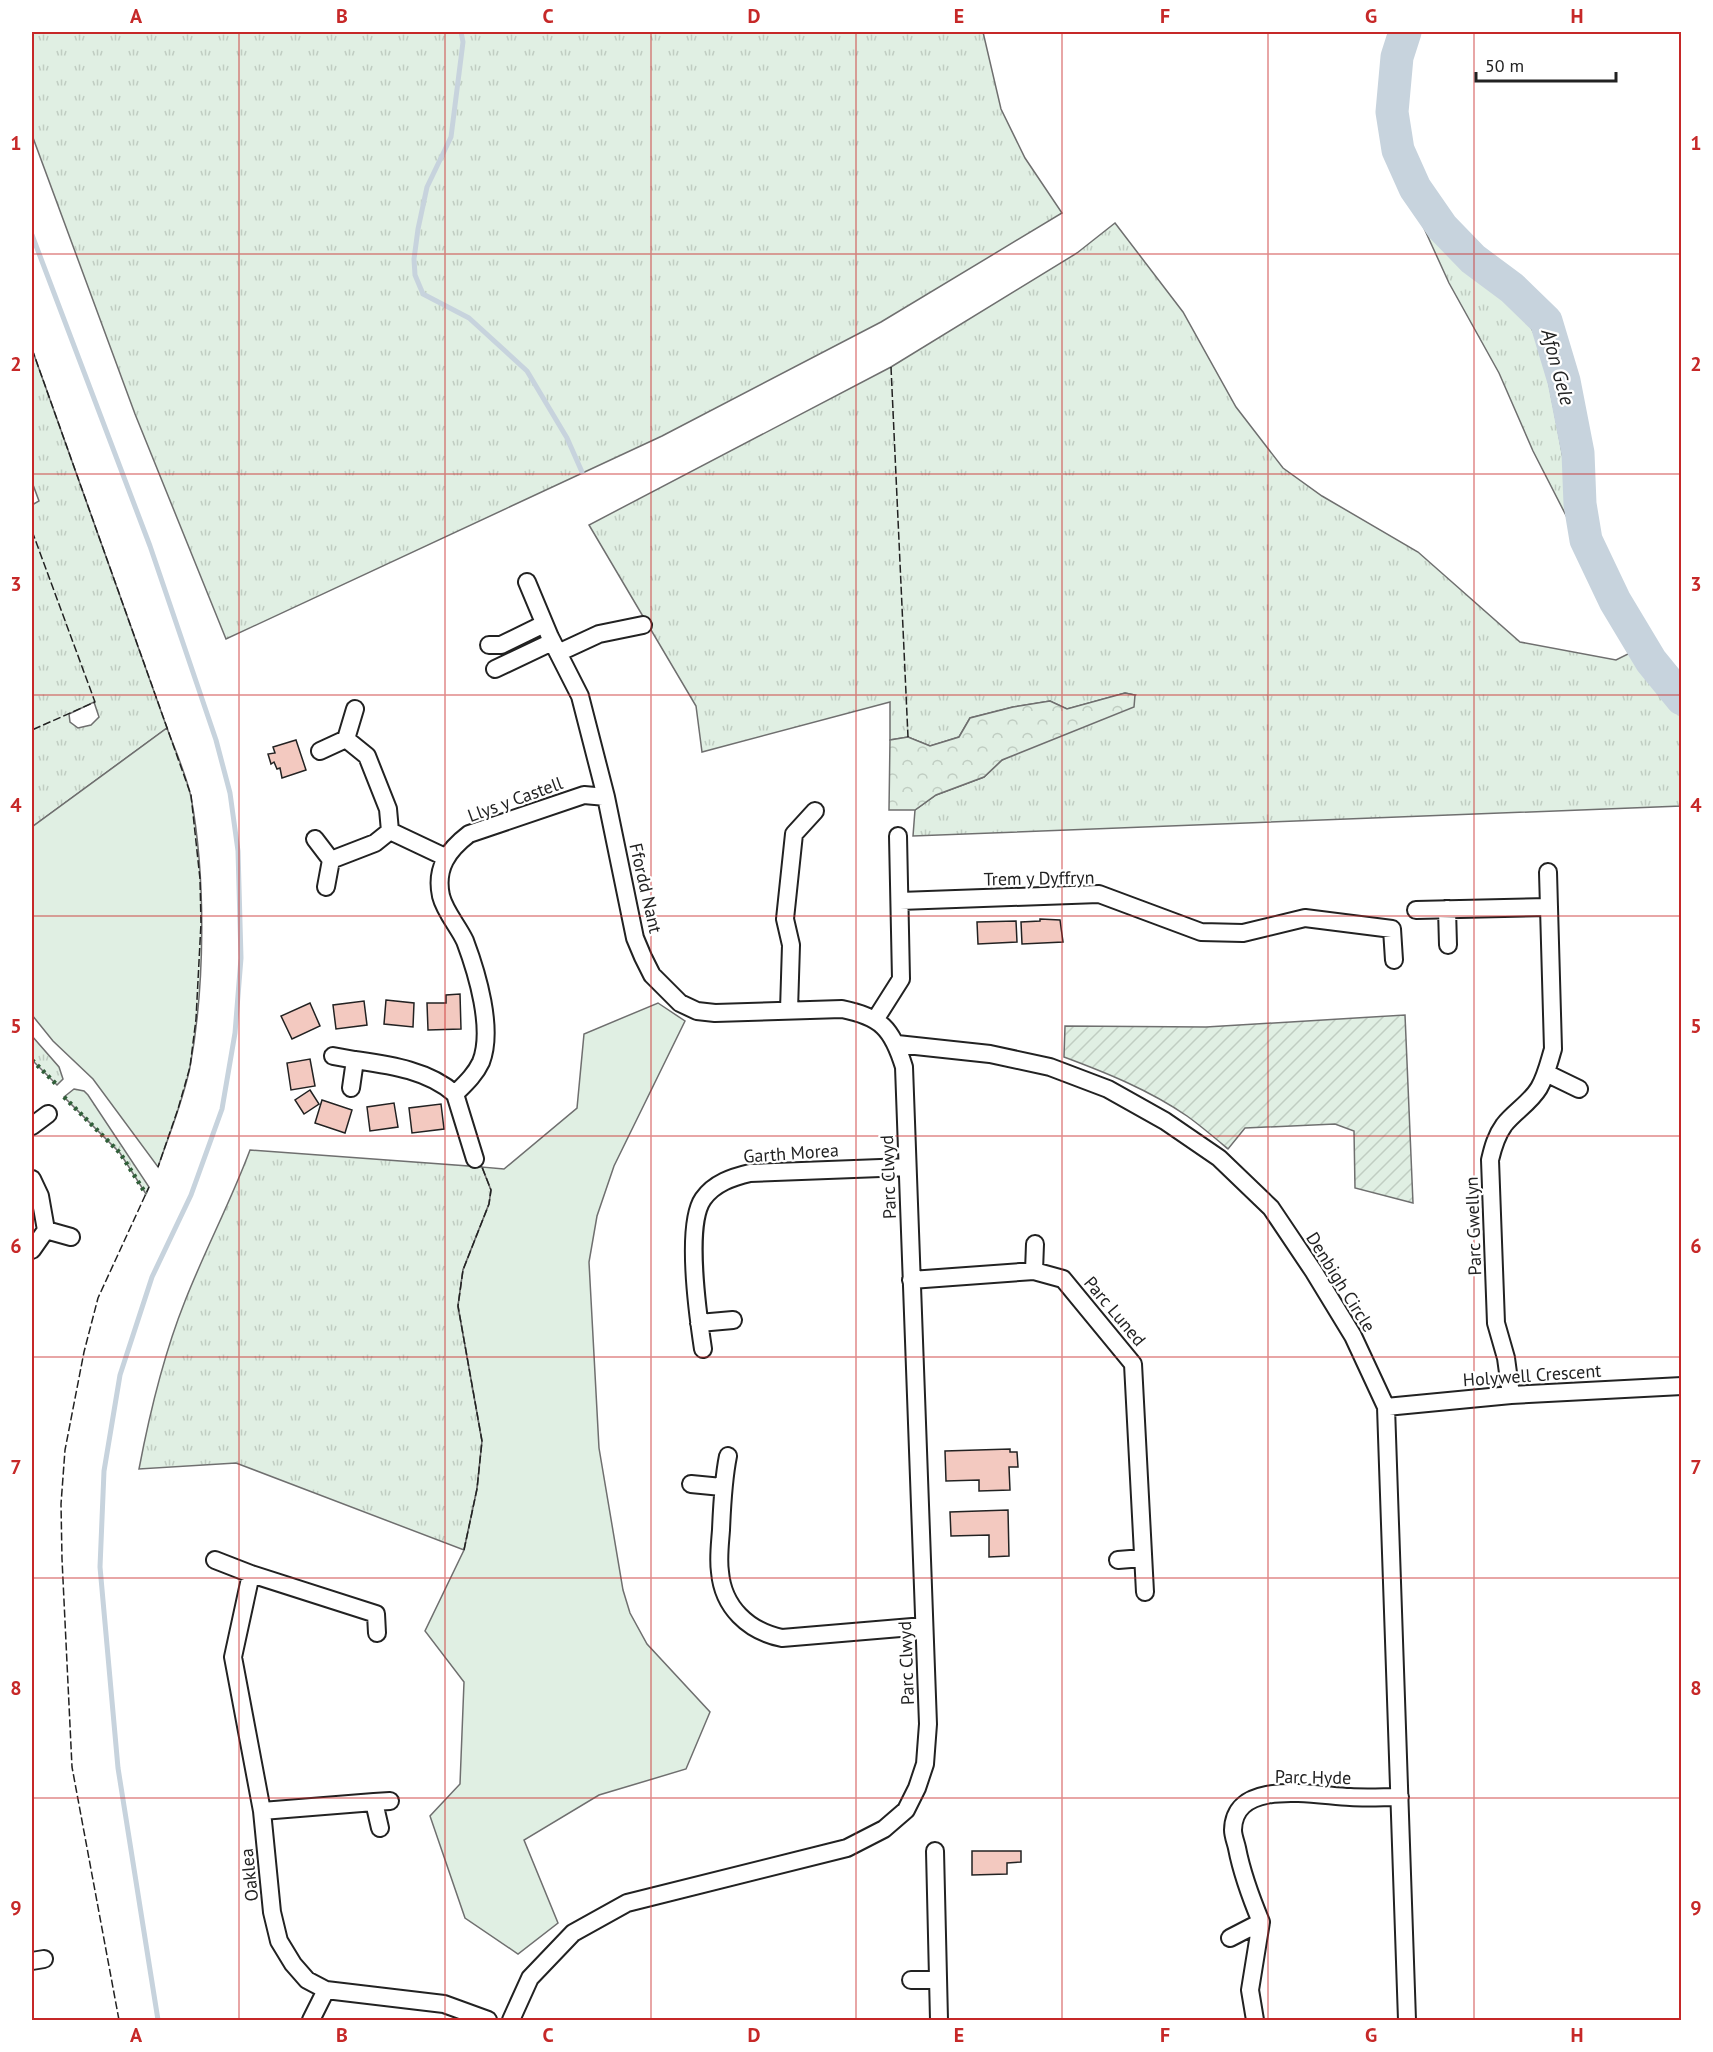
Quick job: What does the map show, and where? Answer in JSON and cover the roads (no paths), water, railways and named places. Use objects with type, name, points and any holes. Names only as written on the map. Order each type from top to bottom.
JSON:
[{"type":"street","name":"Ffordd Nant","points":[[527,582],[555,648],[580,696],[606,797],[635,938],[652,975],[680,1003],[697,1011],[715,1013],[842,1009],[860,1013],[875,1020],[889,1031],[897,1044]]},
{"type":"street","points":[[489,645],[501,645],[544,624]]},
{"type":"street","points":[[495,669],[599,634],[643,625]]},
{"type":"street","points":[[320,751],[346,739],[355,709]]},
{"type":"street","points":[[346,739],[367,756],[388,809],[390,831]]},
{"type":"street","name":"Llys y Castell","points":[[445,857],[469,834],[584,795],[606,797]]},
{"type":"street","points":[[789,1010],[791,945],[785,919],[786,832],[815,811]]},
{"type":"street","points":[[390,831],[445,857],[440,878],[441,897],[465,941],[484,1013],[485,1042],[481,1062],[472,1077],[455,1094]]},
{"type":"street","points":[[331,860],[375,843],[390,831]]},
{"type":"street","points":[[875,1020],[901,979],[898,836]]},
{"type":"street","points":[[315,839],[331,860],[326,886]]},
{"type":"street","name":"Parc Gwellyn","points":[[1511,1395],[1506,1358],[1496,1323],[1490,1160],[1494,1143],[1504,1124],[1525,1107],[1539,1088],[1553,1048],[1548,872]]},
{"type":"street","name":"Trem y Dyffryn","points":[[900,901],[1099,894],[1201,932],[1243,933],[1305,918],[1392,929],[1394,960]]},
{"type":"street","points":[[1416,910],[1549,907]]},
{"type":"street","points":[[1447,909],[1448,945]]},
{"type":"street","name":"Parc Clwyd","points":[[511,2020],[530,1978],[573,1933],[627,1903],[847,1848],[884,1829],[906,1810],[917,1788],[925,1764],[928,1724],[904,1067],[897,1044]]},
{"type":"street","name":"Denbigh Circle","points":[[897,1044],[990,1054],[1050,1067],[1108,1089],[1165,1121],[1219,1158],[1271,1208],[1353,1336],[1386,1407],[1407,2020]]},
{"type":"street","points":[[333,1056],[391,1065],[445,1085],[455,1094],[476,1159]]},
{"type":"street","points":[[351,1088],[355,1060]]},
{"type":"street","points":[[1546,1073],[1579,1089]]},
{"type":"street","points":[[32,1126],[48,1114]]},
{"type":"street","name":"Garth Morea","points":[[703,1349],[693,1237],[694,1217],[703,1198],[718,1184],[750,1173],[907,1167]]},
{"type":"street","points":[[32,1179],[40,1196],[46,1230],[32,1250]]},
{"type":"street","points":[[46,1230],[71,1237]]},
{"type":"street","points":[[1034,1271],[1035,1244]]},
{"type":"street","name":"Parc Luned","points":[[912,1280],[1034,1271],[1063,1279],[1133,1364],[1145,1592]]},
{"type":"street","points":[[699,1323],[733,1320]]},
{"type":"street","name":"Holywell Crescent","points":[[1386,1407],[1511,1395],[1682,1386]]},
{"type":"street","points":[[728,1456],[722,1487],[719,1571],[723,1591],[735,1611],[750,1626],[766,1634],[782,1638],[924,1626]]},
{"type":"street","points":[[691,1484],[722,1487]]},
{"type":"street","points":[[1118,1560],[1143,1558]]},
{"type":"street","points":[[215,1560],[251,1574],[384,1616],[377,1633]]},
{"type":"street","name":"Oaklea","points":[[251,1574],[233,1656],[262,1811],[272,1912],[279,1941],[293,1964],[307,1980],[326,1990],[444,2004],[488,2020]]},
{"type":"street","name":"Parc Hyde","points":[[1261,1922],[1243,1877],[1233,1831],[1237,1815],[1246,1803],[1262,1795],[1300,1792],[1349,1797],[1400,1797]]},
{"type":"street","points":[[262,1811],[382,1802],[380,1828]]},
{"type":"street","points":[[935,1851],[939,2020]]},
{"type":"street","points":[[1230,1938],[1261,1922]]},
{"type":"street","points":[[1255,2020],[1250,1990],[1261,1922]]},
{"type":"street","points":[[911,1980],[938,1980]]},
{"type":"street","points":[[311,2020],[326,1990]]},
{"type":"waterway","points":[[461,32],[463,42],[451,137],[427,187],[418,229],[414,259],[415,275],[423,294],[469,318],[527,371],[567,438],[582,472]]},
{"type":"waterway","name":"Afon Gele","points":[[1405,32],[1397,57],[1392,112],[1398,150],[1415,188],[1442,227],[1473,259],[1512,288],[1546,321],[1564,381],[1578,453],[1580,504],[1586,540],[1615,601],[1651,661],[1682,699]]},
{"type":"waterway","points":[[32,235],[150,546],[216,740],[230,793],[238,851],[241,958],[235,1033],[222,1109],[191,1195],[152,1277],[120,1375],[104,1471],[100,1567],[118,1768],[158,2020]]}]
